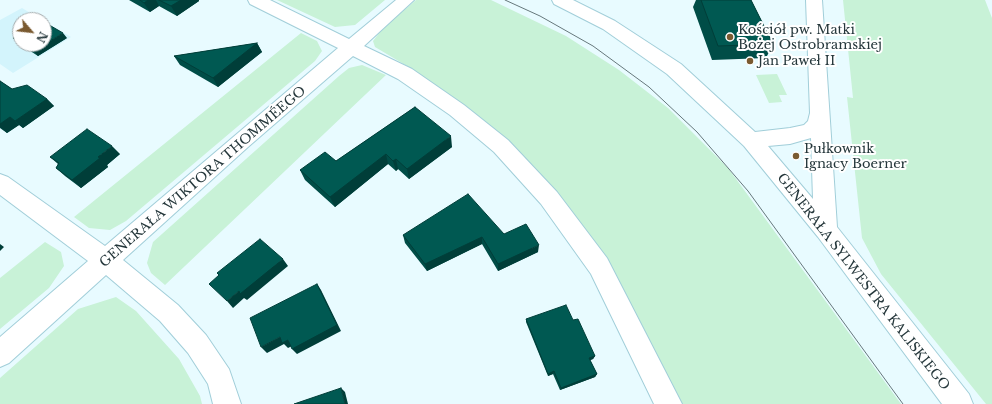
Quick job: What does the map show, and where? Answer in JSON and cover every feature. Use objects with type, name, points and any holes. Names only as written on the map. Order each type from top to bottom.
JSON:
[{"type":"street","points":[[256,0],[352,46],[405,74],[457,110],[501,146],[549,198],[599,266],[668,404]]},
{"type":"street","name":"GENERAŁA WIKTORA THOMMÉEGO","points":[[0,354],[241,142],[406,0]]},
{"type":"street","name":"GENERAŁA SYLWESTRA KALISKIEGO","points":[[560,0],[609,25],[674,69],[751,140],[826,230],[959,404]]},
{"type":"street","points":[[814,0],[821,108],[826,230]]},
{"type":"street","points":[[751,140],[790,136],[810,131],[817,124],[821,108]]},
{"type":"street","points":[[0,183],[106,261],[169,313],[197,344],[220,378],[227,404]]},
{"type":"shaded area","points":[[22,8],[29,12],[15,12]]},
{"type":"shaded area","points":[[12,13],[12,52],[47,52],[13,73],[0,64],[0,20]]},
{"type":"shaded area","points":[[52,26],[71,37],[52,49]]},
{"type":"green space","points":[[277,0],[385,0],[355,25],[335,27]]},
{"type":"green space","points":[[416,0],[491,0],[566,36],[619,70],[668,108],[728,168],[901,404],[678,404],[603,260],[412,69],[375,47],[373,41],[383,28]]},
{"type":"green space","points":[[843,0],[985,0],[992,18],[992,404],[986,404],[881,274],[862,238],[847,97],[853,98]]},
{"type":"green space","points":[[301,33],[317,41],[322,51],[315,61],[126,221],[110,230],[89,228],[74,217]]},
{"type":"green space","points":[[362,65],[386,75],[165,285],[151,273],[147,263],[153,242],[339,76],[349,68]]},
{"type":"green space","points":[[777,74],[787,95],[779,95],[782,102],[769,103],[756,75]]},
{"type":"green space","points":[[45,242],[61,252],[64,266],[49,288],[0,329],[0,278]]},
{"type":"green space","points":[[116,297],[136,311],[179,359],[200,396],[202,404],[0,404],[0,378],[78,309]]},
{"type":"building","points":[[140,0],[148,0],[144,3]]},
{"type":"building","points":[[159,0],[181,0],[171,6]]},
{"type":"building","points":[[701,0],[751,0],[773,44],[718,46]]},
{"type":"building","points":[[52,27],[63,33],[52,40]]},
{"type":"building","points":[[257,43],[213,78],[174,56]]},
{"type":"building","points":[[0,81],[12,89],[27,85],[47,99],[15,121],[10,117],[0,124]]},
{"type":"building","points":[[415,107],[451,136],[407,169],[396,159],[393,161],[386,154],[330,197],[300,170],[325,152],[336,161]]},
{"type":"building","points":[[87,129],[112,146],[98,157],[100,158],[72,180],[56,168],[59,163],[50,157]]},
{"type":"building","points":[[468,194],[504,234],[526,224],[539,245],[498,264],[482,237],[425,264],[403,235]]},
{"type":"building","points":[[260,239],[283,259],[240,294],[239,291],[227,301],[209,284],[219,275],[217,273]]},
{"type":"building","points":[[317,284],[337,325],[292,349],[288,340],[282,343],[280,337],[261,347],[250,318]]},
{"type":"building","points":[[566,305],[573,320],[578,319],[595,356],[589,358],[597,374],[561,388],[554,371],[548,374],[526,319]]},
{"type":"building","points":[[341,388],[345,404],[294,404]]},
{"type":"tram line","points":[[505,0],[540,16],[593,46],[649,87],[697,132],[748,191],[903,404]]},
{"type":"place","name":"Kościół pw. Matki Bożej Ostrobramskiej","points":[[730,37]]},
{"type":"place","name":"Jan Paweł II","points":[[750,61]]},
{"type":"place","name":"Pułkownik Ignacy Boerner","points":[[796,156]]}]
